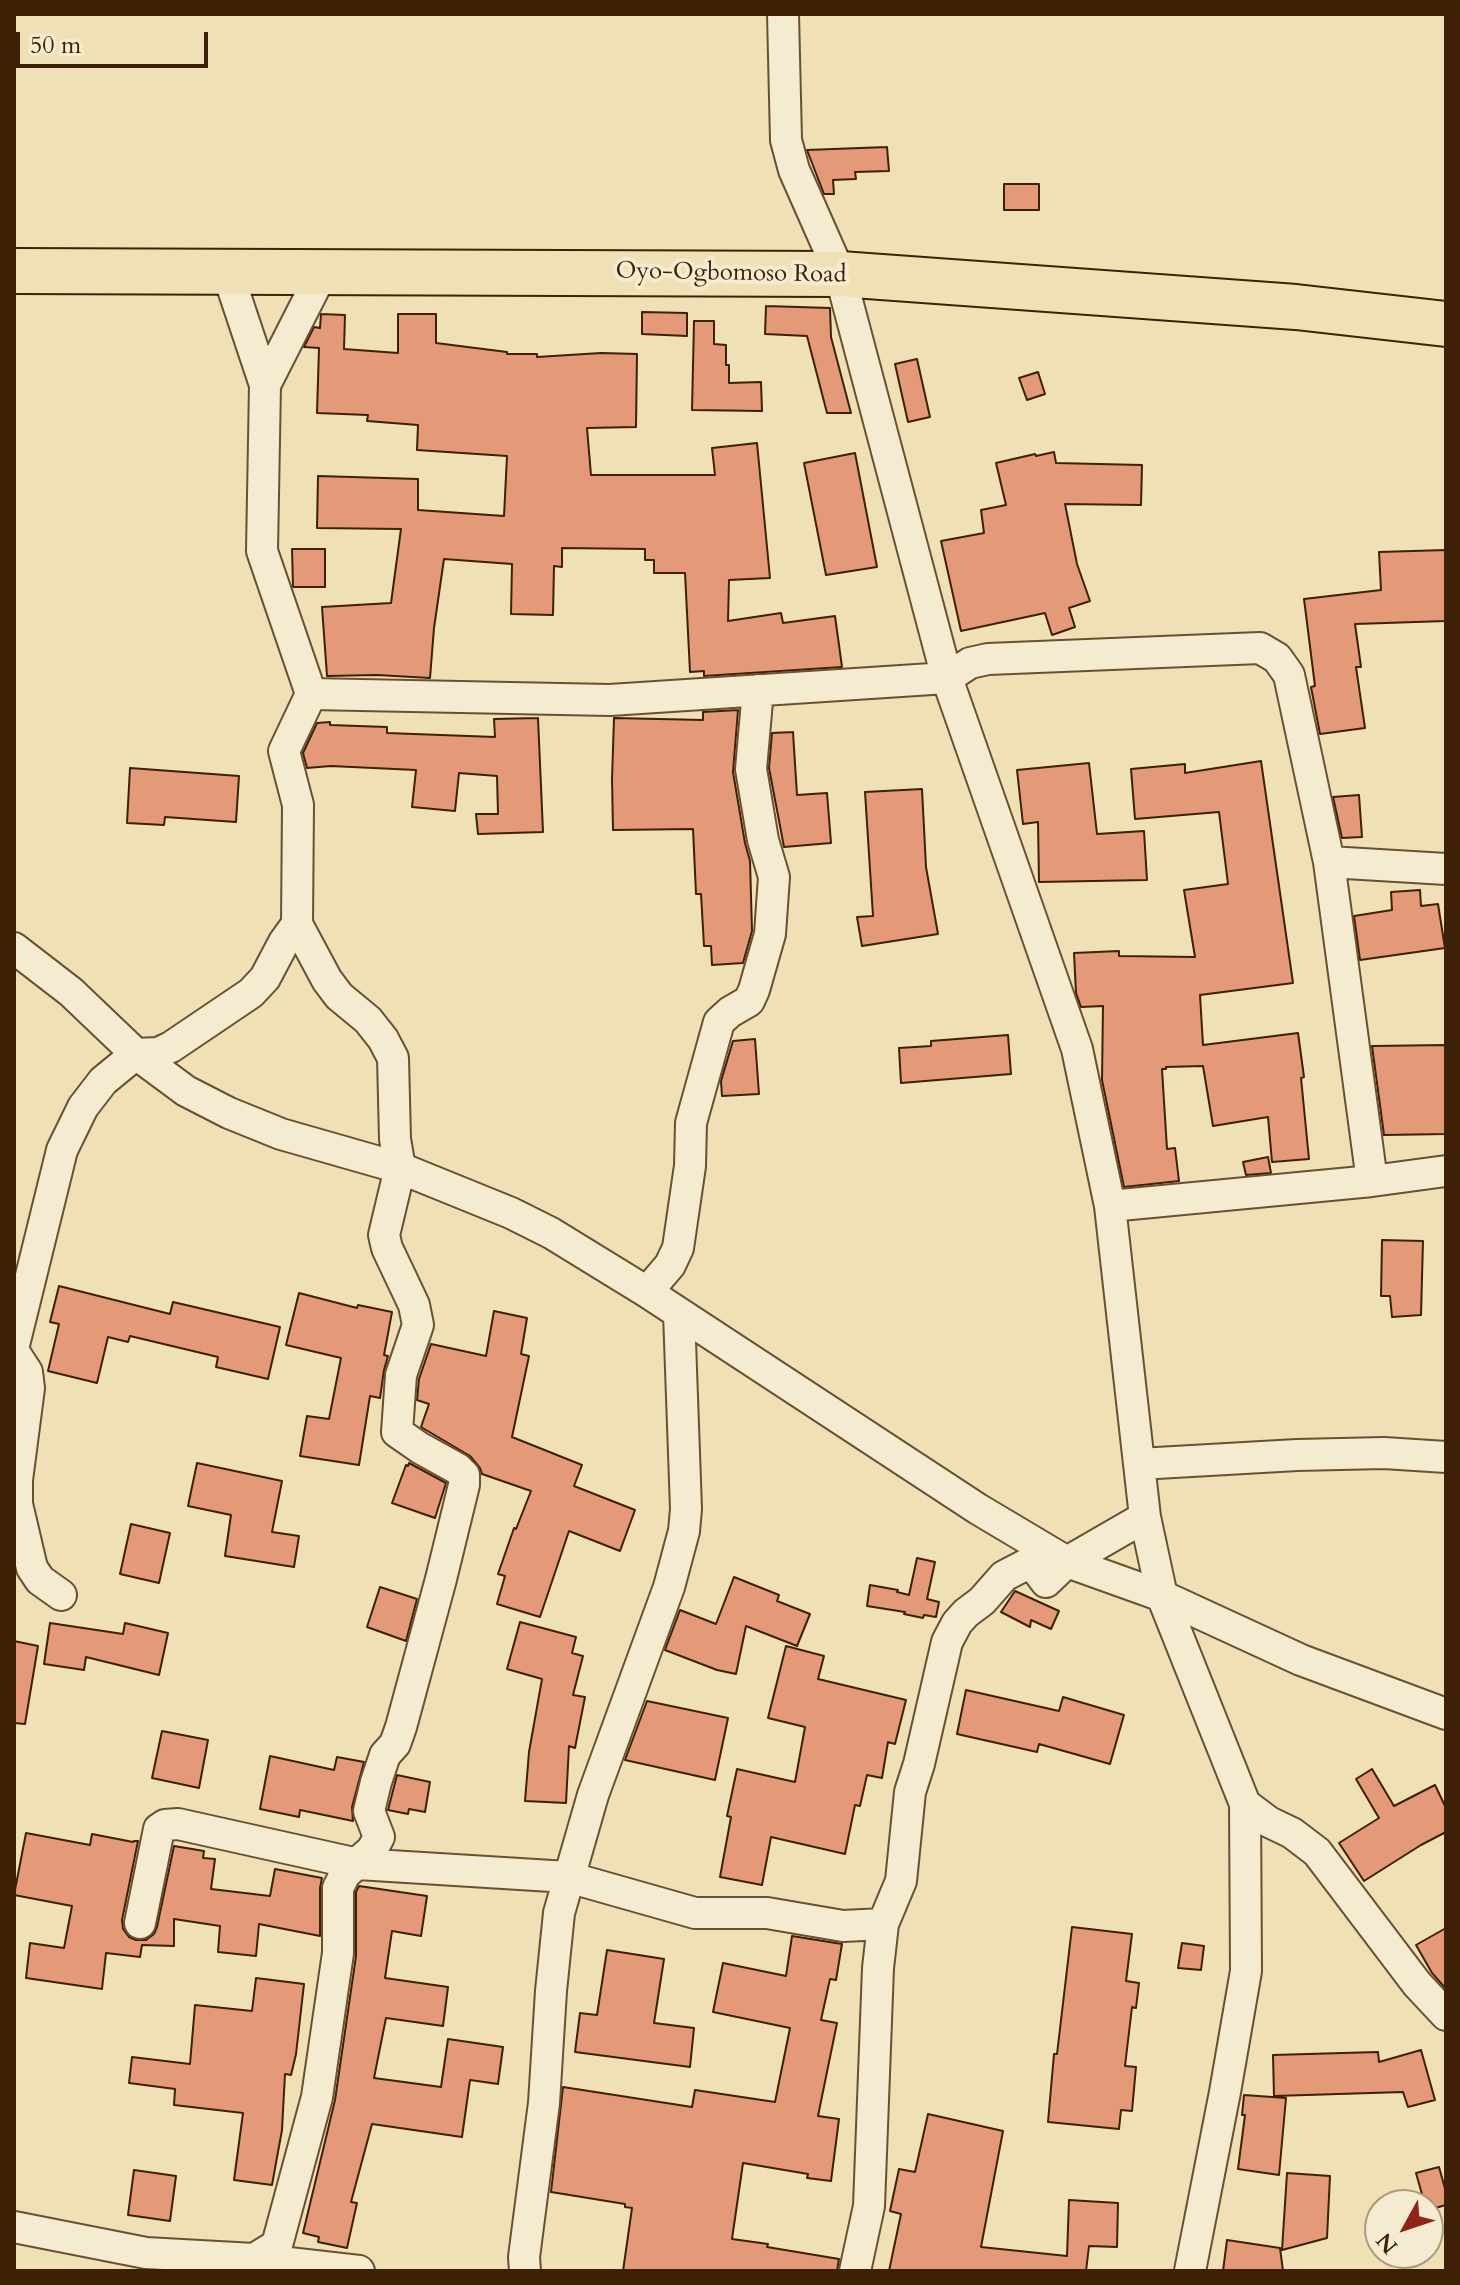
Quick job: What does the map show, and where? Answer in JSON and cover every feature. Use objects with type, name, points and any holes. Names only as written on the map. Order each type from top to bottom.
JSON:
[{"type":"highway","name":"Oyo-Ogbomoso Road","points":[[14,271],[840,274],[1296,307],[1446,324]]},
{"type":"street","points":[[783,14],[786,140],[794,170],[840,274],[947,678],[1077,1049],[1110,1206],[1145,1517],[1162,1596],[1245,1804],[1246,1971],[1190,2271]]},
{"type":"street","points":[[227,271],[265,385],[262,551],[311,694],[284,751],[298,805],[297,924],[327,980],[339,996],[368,1020],[393,1058],[395,1139],[400,1168],[384,1235],[414,1305],[418,1325],[401,1375],[397,1432],[464,1475],[441,1579],[401,1727],[395,1744],[385,1755],[369,1811],[379,1837],[372,1850],[345,1874],[338,1888],[338,1953],[317,2097],[274,2256]]},
{"type":"street","points":[[265,385],[323,271]]},
{"type":"street","points":[[311,694],[610,700],[947,678],[970,663],[988,659],[1260,648],[1277,658],[1289,675],[1329,862],[1372,1181]]},
{"type":"street","points":[[647,1292],[670,1265],[678,1248],[690,1166],[691,1123],[719,1022],[749,1001],[770,934],[774,877],[763,840],[751,769],[758,690]]},
{"type":"street","points":[[1329,862],[1446,869]]},
{"type":"street","points":[[14,1345],[62,1150],[83,1107],[103,1081],[136,1054],[158,1053],[171,1047],[251,993],[265,978],[297,924]]},
{"type":"street","points":[[14,948],[71,992],[136,1054],[186,1091],[281,1134],[400,1168],[511,1213],[551,1233],[647,1292],[978,1509],[1067,1562],[1162,1596],[1301,1660],[1446,1714]]},
{"type":"street","points":[[1110,1206],[1446,1171]]},
{"type":"street","points":[[525,2271],[524,2257],[544,2103],[559,1913],[593,1795],[669,1587],[684,1531],[686,1509],[679,1313]]},
{"type":"street","points":[[14,1352],[27,1372],[29,1388],[17,1480],[17,1504],[32,1568],[40,1580],[61,1595]]},
{"type":"street","points":[[1139,1464],[1369,1453],[1446,1457]]},
{"type":"street","points":[[855,2271],[869,2206],[883,1924],[901,1881],[910,1792],[947,1642],[966,1613],[982,1601],[1004,1576],[1031,1562],[1046,1582],[1067,1562],[1145,1517]]},
{"type":"street","points":[[1245,1804],[1317,1852],[1417,1984],[1446,2015]]},
{"type":"street","points":[[140,1923],[159,1829],[178,1824],[358,1864],[568,1877],[680,1911],[767,1913],[843,1926],[883,1924]]},
{"type":"street","points":[[14,2227],[187,2263],[274,2256],[359,2271]]},
{"type":"building","points":[[887,147],[889,171],[855,172],[856,179],[833,180],[834,194],[824,194],[807,150]]},
{"type":"building","points":[[1004,184],[1039,184],[1039,210],[1004,210]]},
{"type":"building","points":[[766,306],[830,308],[831,337],[851,413],[827,413],[807,336],[765,334]]},
{"type":"building","points":[[642,312],[687,313],[687,336],[642,334]]},
{"type":"building","points":[[321,314],[345,315],[344,349],[398,353],[398,314],[436,314],[436,343],[507,354],[537,354],[537,357],[637,354],[636,427],[587,428],[591,475],[715,475],[712,448],[757,443],[770,578],[729,580],[728,621],[781,613],[783,623],[835,616],[842,667],[704,676],[704,671],[690,672],[685,573],[654,573],[654,560],[645,560],[645,549],[562,548],[562,567],[554,566],[553,615],[511,614],[512,564],[444,559],[430,678],[327,676],[322,607],[391,603],[401,529],[317,528],[318,476],[418,479],[418,510],[504,516],[507,456],[417,450],[418,425],[367,421],[368,415],[317,413],[319,348],[304,347],[314,327],[320,328]]},
{"type":"building","points":[[694,321],[714,321],[714,344],[726,345],[729,383],[761,382],[762,411],[692,410]]},
{"type":"building","points":[[917,359],[930,417],[908,422],[895,364]]},
{"type":"building","points":[[1038,372],[1045,394],[1027,400],[1019,378]]},
{"type":"building","points":[[1054,452],[1056,463],[1142,465],[1141,505],[1065,504],[1077,564],[1090,601],[1069,608],[1075,627],[1052,635],[1045,613],[961,631],[941,541],[984,533],[981,510],[1006,505],[996,463]]},
{"type":"building","points":[[855,453],[877,567],[826,575],[804,463]]},
{"type":"building","points":[[292,549],[325,549],[325,587],[293,587]]},
{"type":"building","points":[[1446,550],[1446,621],[1355,624],[1361,667],[1356,667],[1365,728],[1320,734],[1311,687],[1315,686],[1304,599],[1381,590],[1379,552]]},
{"type":"building","points":[[738,710],[733,772],[750,861],[752,931],[743,963],[712,965],[711,946],[704,946],[701,894],[696,894],[693,829],[613,830],[614,718],[703,720],[703,712]]},
{"type":"building","points":[[538,718],[543,832],[478,834],[476,814],[498,814],[497,776],[459,773],[455,811],[412,807],[416,770],[331,766],[307,768],[303,753],[317,723],[387,727],[387,733],[495,737],[494,719]]},
{"type":"building","points":[[793,732],[797,795],[827,793],[831,843],[784,847],[769,768],[772,733]]},
{"type":"building","points":[[1261,761],[1293,983],[1200,995],[1203,1045],[1298,1033],[1309,1159],[1272,1162],[1268,1117],[1213,1126],[1203,1066],[1166,1067],[1162,1069],[1167,1149],[1175,1148],[1179,1181],[1124,1187],[1102,1080],[1103,1006],[1081,1007],[1076,993],[1074,953],[1119,951],[1119,956],[1195,957],[1184,890],[1228,884],[1219,812],[1135,819],[1131,769],[1185,764],[1185,773]]},
{"type":"building","points":[[1089,763],[1097,834],[1144,831],[1147,880],[1039,882],[1038,822],[1023,824],[1017,770]]},
{"type":"building","points":[[130,768],[239,776],[236,822],[165,817],[164,825],[127,823]]},
{"type":"building","points":[[922,789],[926,867],[938,934],[862,946],[857,917],[873,916],[865,792]]},
{"type":"building","points":[[1359,795],[1362,837],[1342,838],[1333,797]]},
{"type":"building","points":[[1420,890],[1421,906],[1438,904],[1445,948],[1360,960],[1354,916],[1392,910],[1391,892]]},
{"type":"building","points":[[1008,1035],[1011,1074],[901,1083],[899,1048],[931,1046],[931,1041]]},
{"type":"building","points":[[755,1039],[759,1094],[722,1096],[721,1081],[733,1041]]},
{"type":"building","points":[[1446,1045],[1446,1134],[1384,1135],[1372,1046]]},
{"type":"building","points":[[1268,1157],[1271,1173],[1246,1175],[1243,1162]]},
{"type":"building","points":[[1382,1240],[1423,1241],[1421,1315],[1392,1317],[1390,1296],[1381,1296]]},
{"type":"building","points":[[59,1286],[170,1314],[173,1302],[280,1327],[268,1379],[216,1367],[218,1357],[130,1336],[128,1342],[108,1337],[97,1383],[48,1371],[59,1324],[50,1322]]},
{"type":"building","points":[[299,1293],[357,1308],[358,1305],[392,1312],[380,1398],[370,1396],[359,1465],[300,1456],[307,1416],[329,1419],[341,1358],[286,1345]]},
{"type":"building","points":[[494,1311],[527,1318],[521,1354],[529,1356],[512,1437],[582,1465],[574,1486],[635,1510],[620,1551],[569,1531],[540,1617],[497,1604],[505,1576],[498,1574],[531,1491],[482,1474],[470,1456],[421,1427],[429,1404],[417,1400],[419,1379],[431,1344],[486,1356]]},
{"type":"building","points":[[197,1463],[282,1481],[272,1532],[299,1536],[294,1567],[225,1556],[231,1515],[188,1506]]},
{"type":"building","points":[[409,1463],[446,1483],[435,1518],[392,1503]]},
{"type":"building","points":[[131,1524],[170,1533],[159,1583],[120,1574]]},
{"type":"building","points":[[917,1558],[935,1562],[927,1599],[939,1602],[936,1617],[924,1615],[923,1618],[867,1606],[870,1585],[909,1595]]},
{"type":"building","points":[[734,1577],[779,1595],[777,1601],[810,1614],[797,1646],[746,1626],[736,1674],[665,1650],[680,1610],[716,1624]]},
{"type":"building","points":[[380,1587],[417,1599],[406,1641],[367,1627]]},
{"type":"building","points":[[1015,1591],[1059,1611],[1051,1629],[1031,1620],[1030,1627],[1001,1612]]},
{"type":"building","points":[[520,1622],[576,1637],[572,1653],[583,1656],[573,1695],[585,1697],[575,1748],[569,1746],[566,1803],[525,1801],[529,1752],[542,1679],[507,1669]]},
{"type":"building","points":[[50,1623],[123,1634],[125,1623],[168,1633],[159,1675],[86,1657],[84,1670],[44,1664]]},
{"type":"building","points":[[14,1641],[38,1646],[25,1724],[14,1723]]},
{"type":"building","points":[[786,1646],[824,1656],[818,1679],[906,1700],[895,1744],[888,1742],[882,1778],[867,1775],[860,1806],[855,1805],[845,1854],[771,1837],[762,1885],[720,1877],[731,1817],[727,1816],[737,1769],[795,1782],[805,1727],[768,1718]]},
{"type":"building","points":[[966,1690],[1059,1711],[1063,1697],[1124,1715],[1110,1764],[1039,1744],[1037,1752],[957,1734]]},
{"type":"building","points":[[647,1701],[728,1718],[715,1780],[625,1760]]},
{"type":"building","points":[[162,1731],[208,1740],[199,1788],[152,1778]]},
{"type":"building","points":[[270,1756],[334,1770],[337,1757],[364,1762],[352,1807],[353,1821],[300,1810],[299,1817],[260,1809]]},
{"type":"building","points":[[1372,1769],[1394,1806],[1435,1785],[1446,1808],[1446,1832],[1364,1881],[1339,1843],[1379,1818],[1356,1779]]},
{"type":"building","points":[[397,1775],[430,1782],[425,1812],[409,1809],[408,1814],[388,1810]]},
{"type":"building","points":[[26,1833],[90,1845],[92,1834],[138,1841],[122,1920],[123,1929],[136,1940],[146,1940],[157,1927],[174,1846],[204,1851],[203,1858],[215,1859],[211,1889],[270,1896],[275,1869],[322,1878],[320,1936],[259,1924],[256,1956],[218,1952],[220,1926],[174,1919],[174,1946],[142,1945],[140,1957],[106,1953],[102,1989],[26,1978],[30,1943],[64,1948],[72,1906],[14,1895]]},
{"type":"building","points":[[359,1886],[427,1896],[421,1936],[392,1931],[385,1978],[448,1987],[443,2026],[386,2018],[374,2078],[441,2087],[448,2039],[503,2047],[498,2084],[470,2080],[462,2137],[372,2124],[351,2202],[357,2203],[347,2248],[318,2242],[319,2237],[303,2233],[335,2100],[356,1956],[356,1892]]},
{"type":"building","points":[[1072,1927],[1132,1934],[1126,1981],[1139,1983],[1136,2008],[1132,2007],[1125,2066],[1136,2067],[1132,2111],[1121,2110],[1119,2129],[1048,2122]]},
{"type":"building","points":[[1446,1928],[1446,1989],[1432,1973],[1416,1945]]},
{"type":"building","points":[[792,1936],[842,1944],[836,1980],[830,1979],[821,2020],[837,2023],[818,2116],[839,2119],[831,2181],[743,2163],[732,2239],[839,2259],[837,2271],[623,2271],[632,2208],[625,2207],[625,2204],[551,2192],[563,2087],[692,2107],[695,2090],[775,2102],[790,2028],[713,2012],[723,1963],[786,1976]]},
{"type":"building","points":[[1182,1943],[1204,1946],[1201,1970],[1178,1968]]},
{"type":"building","points":[[607,1950],[664,1959],[654,2023],[694,2028],[690,2067],[575,2052],[580,2013],[597,2015]]},
{"type":"building","points":[[256,1978],[304,1984],[296,2054],[291,2075],[285,2074],[282,2130],[272,2185],[234,2180],[243,2113],[174,2105],[175,2089],[129,2083],[132,2057],[190,2064],[195,2005],[252,2011]]},
{"type":"building","points":[[1421,2050],[1435,2100],[1408,2107],[1403,2092],[1274,2096],[1273,2055],[1378,2052],[1379,2062]]},
{"type":"building","points":[[1244,2095],[1286,2098],[1279,2175],[1238,2169],[1245,2115],[1242,2115]]},
{"type":"building","points":[[928,2114],[1003,2131],[981,2247],[1067,2256],[1069,2200],[1118,2203],[1117,2247],[1089,2246],[1086,2271],[889,2271],[901,2214],[890,2211],[899,2169],[915,2172]]},
{"type":"building","points":[[1439,2167],[1446,2192],[1446,2205],[1444,2189],[1420,2189],[1416,2173]]},
{"type":"building","points":[[134,2170],[176,2176],[170,2221],[128,2215]]},
{"type":"building","points":[[1287,2173],[1330,2176],[1327,2238],[1282,2250]]},
{"type":"building","points":[[1227,2240],[1280,2248],[1283,2271],[1223,2271]]}]
